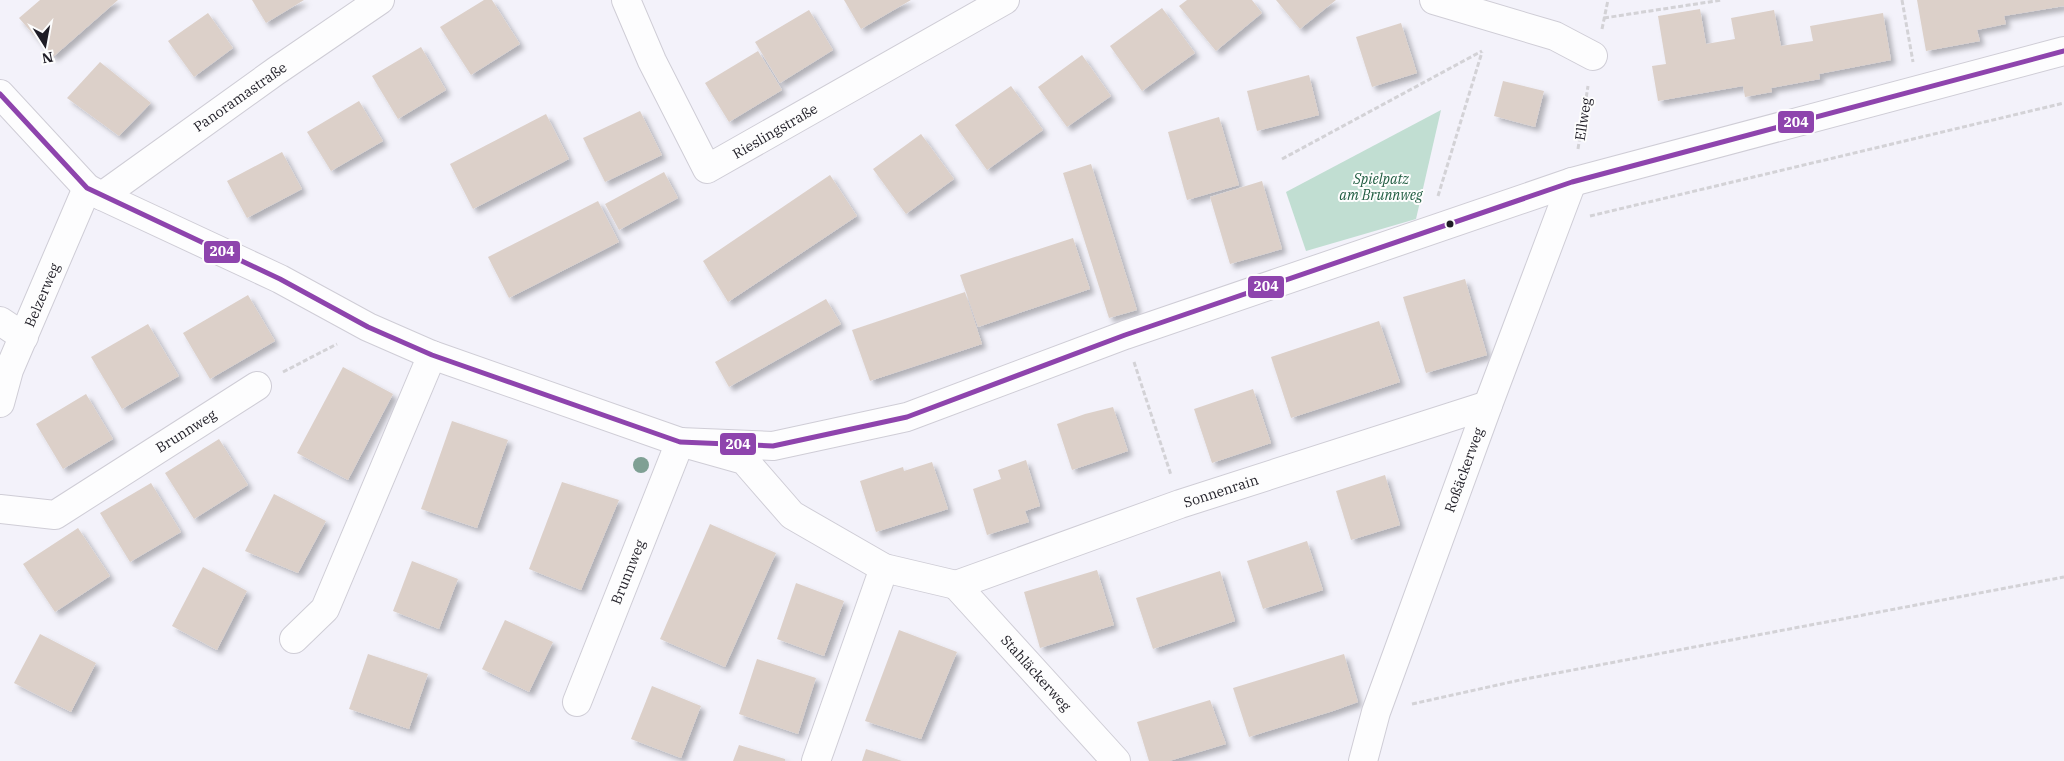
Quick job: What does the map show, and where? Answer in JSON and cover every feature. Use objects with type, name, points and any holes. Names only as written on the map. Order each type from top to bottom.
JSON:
[{"type":"street","name":"Panoramastraße","points":[[95,192],[380,0]]},
{"type":"street","name":"Rieslingstraße","points":[[626,0],[652,60],[708,169],[1005,0]]},
{"type":"street","points":[[1434,0],[1555,36],[1593,56]]},
{"type":"street","points":[[680,442],[773,446],[907,417],[1125,335],[1572,182],[2064,51]]},
{"type":"street","points":[[0,94],[95,192],[280,279],[368,327],[432,356],[680,442],[744,460],[792,515],[884,568],[956,585]]},
{"type":"street","name":"Roßäckerweg","points":[[1363,761],[1376,712],[1572,182]]},
{"type":"street","name":"Belzerweg","points":[[0,403],[9,370],[95,192]]},
{"type":"street","points":[[0,321],[24,337]]},
{"type":"street","points":[[294,639],[325,609],[432,356]]},
{"type":"street","name":"Brunnweg","points":[[0,509],[55,515],[257,386]]},
{"type":"street","name":"Sonnenrain","points":[[956,585],[1180,504],[1488,405]]},
{"type":"street","name":"Brunnweg","points":[[577,702],[680,442]]},
{"type":"street","points":[[816,761],[884,568]]},
{"type":"street","name":"Stahläckerweg","points":[[956,585],[1116,761]]},
{"type":"path","points":[[1604,18],[1722,0]]},
{"type":"path","points":[[1902,0],[1917,90]]},
{"type":"path","points":[[1428,230],[1493,16]]},
{"type":"path","points":[[1282,159],[1482,51]]},
{"type":"path","name":"Ellweg","points":[[1572,182],[1593,56]]},
{"type":"path","points":[[1557,224],[2064,103]]},
{"type":"path","points":[[257,386],[368,327]]},
{"type":"path","points":[[1125,335],[1180,504]]},
{"type":"path","points":[[1376,712],[1520,680],[2064,576]]},
{"type":"green space","name":"Spielpatz am Brunnweg","points":[[1441,110],[1416,219],[1306,251],[1286,192]]},
{"type":"building","points":[[40,0],[118,0],[53,57],[19,18]]},
{"type":"building","points":[[252,0],[304,0],[266,23]]},
{"type":"building","points":[[484,0],[492,0],[520,44],[471,75],[440,27]]},
{"type":"building","points":[[844,0],[911,0],[861,29]]},
{"type":"building","points":[[1187,0],[1252,0],[1262,13],[1216,51],[1179,6]]},
{"type":"building","points":[[1276,0],[1336,0],[1300,29]]},
{"type":"building","points":[[1917,0],[2064,0],[2064,6],[2004,16],[2006,24],[1977,30],[1980,41],[1926,51]]},
{"type":"building","points":[[1162,8],[1195,53],[1142,91],[1110,46]]},
{"type":"building","points":[[1700,9],[1706,44],[1735,39],[1731,18],[1774,10],[1781,46],[1813,41],[1810,26],[1883,13],[1891,60],[1819,74],[1820,79],[1771,88],[1772,92],[1745,97],[1743,86],[1658,101],[1652,66],[1666,64],[1658,16]]},
{"type":"building","points":[[809,10],[833,50],[780,83],[755,42]]},
{"type":"building","points":[[208,13],[233,48],[194,77],[168,41]]},
{"type":"building","points":[[1401,23],[1417,73],[1372,87],[1356,37]]},
{"type":"building","points":[[421,47],[446,90],[398,119],[372,76]]},
{"type":"building","points":[[758,51],[782,90],[729,122],[705,83]]},
{"type":"building","points":[[1082,55],[1111,96],[1067,127],[1038,87]]},
{"type":"building","points":[[100,62],[151,103],[119,136],[67,98]]},
{"type":"building","points":[[1309,75],[1319,115],[1257,131],[1247,91]]},
{"type":"building","points":[[1503,81],[1544,91],[1535,127],[1494,116]]},
{"type":"building","points":[[1011,86],[1043,130],[987,170],[955,125]]},
{"type":"building","points":[[359,101],[383,141],[331,171],[307,132]]},
{"type":"building","points":[[640,111],[662,155],[605,182],[583,138]]},
{"type":"building","points":[[546,114],[569,159],[473,209],[450,164]]},
{"type":"building","points":[[1219,117],[1239,185],[1187,200],[1168,132]]},
{"type":"building","points":[[921,134],[954,179],[906,214],[873,169]]},
{"type":"building","points":[[282,152],[302,189],[247,218],[227,181]]},
{"type":"building","points":[[1091,164],[1137,310],[1109,318],[1063,173]]},
{"type":"building","points":[[664,172],[678,198],[619,230],[605,204]]},
{"type":"building","points":[[830,175],[857,216],[728,302],[703,261]]},
{"type":"building","points":[[1262,181],[1282,249],[1230,264],[1210,197]]},
{"type":"building","points":[[598,201],[619,242],[509,298],[488,257]]},
{"type":"building","points":[[1073,238],[1090,289],[978,327],[960,275]]},
{"type":"building","points":[[1465,279],[1487,355],[1426,373],[1403,297]]},
{"type":"building","points":[[965,292],[982,344],[870,381],[852,330]]},
{"type":"building","points":[[248,295],[275,341],[210,379],[183,333]]},
{"type":"building","points":[[826,299],[841,324],[729,387],[715,362]]},
{"type":"building","points":[[1379,321],[1400,382],[1291,418],[1271,357]]},
{"type":"building","points":[[148,324],[179,376],[122,409],[91,357]]},
{"type":"building","points":[[343,367],[393,394],[348,480],[297,453]]},
{"type":"building","points":[[1253,389],[1271,443],[1212,463],[1194,409]]},
{"type":"building","points":[[86,394],[113,439],[63,469],[36,424]]},
{"type":"building","points":[[1113,407],[1128,451],[1072,470],[1057,424]]},
{"type":"building","points":[[452,421],[508,440],[477,528],[421,509]]},
{"type":"building","points":[[219,439],[248,485],[194,519],[165,473]]},
{"type":"building","points":[[1026,460],[1040,506],[1025,511],[1029,522],[987,535],[973,489],[1001,479],[998,470]]},
{"type":"building","points":[[932,462],[948,509],[876,532],[860,481],[903,467],[904,471]]},
{"type":"building","points":[[1385,475],[1400,525],[1351,540],[1336,491]]},
{"type":"building","points":[[562,482],[619,500],[581,590],[529,569]]},
{"type":"building","points":[[151,483],[181,532],[130,562],[100,513]]},
{"type":"building","points":[[274,494],[326,521],[298,573],[245,551]]},
{"type":"building","points":[[710,524],[776,553],[725,667],[660,639]]},
{"type":"building","points":[[78,528],[110,576],[55,612],[23,564]]},
{"type":"building","points":[[1307,541],[1323,590],[1263,609],[1247,561]]},
{"type":"building","points":[[412,561],[458,579],[439,629],[393,611]]},
{"type":"building","points":[[203,567],[247,591],[217,650],[172,626]]},
{"type":"building","points":[[1097,570],[1114,625],[1040,648],[1024,592]]},
{"type":"building","points":[[1220,571],[1235,621],[1153,649],[1136,598]]},
{"type":"building","points":[[796,583],[844,601],[824,656],[777,639]]},
{"type":"building","points":[[505,620],[553,642],[529,692],[482,669]]},
{"type":"building","points":[[899,630],[957,652],[921,739],[865,721]]},
{"type":"building","points":[[40,634],[96,663],[71,712],[14,683]]},
{"type":"building","points":[[368,654],[428,674],[409,729],[349,709]]},
{"type":"building","points":[[1344,654],[1358,702],[1249,737],[1233,688]]},
{"type":"building","points":[[757,659],[816,678],[798,734],[739,714]]},
{"type":"building","points":[[652,686],[701,706],[681,758],[631,739]]},
{"type":"building","points":[[1210,700],[1226,744],[1169,761],[1149,761],[1137,722]]},
{"type":"building","points":[[739,745],[785,759],[785,761],[733,761]]},
{"type":"building","points":[[866,749],[902,761],[862,761]]},
{"type":"transit line","name":"204","points":[[0,94],[87,188],[280,279],[368,327],[432,355],[680,442],[773,446],[907,417],[1125,335],[1572,182],[2064,51]]}]
